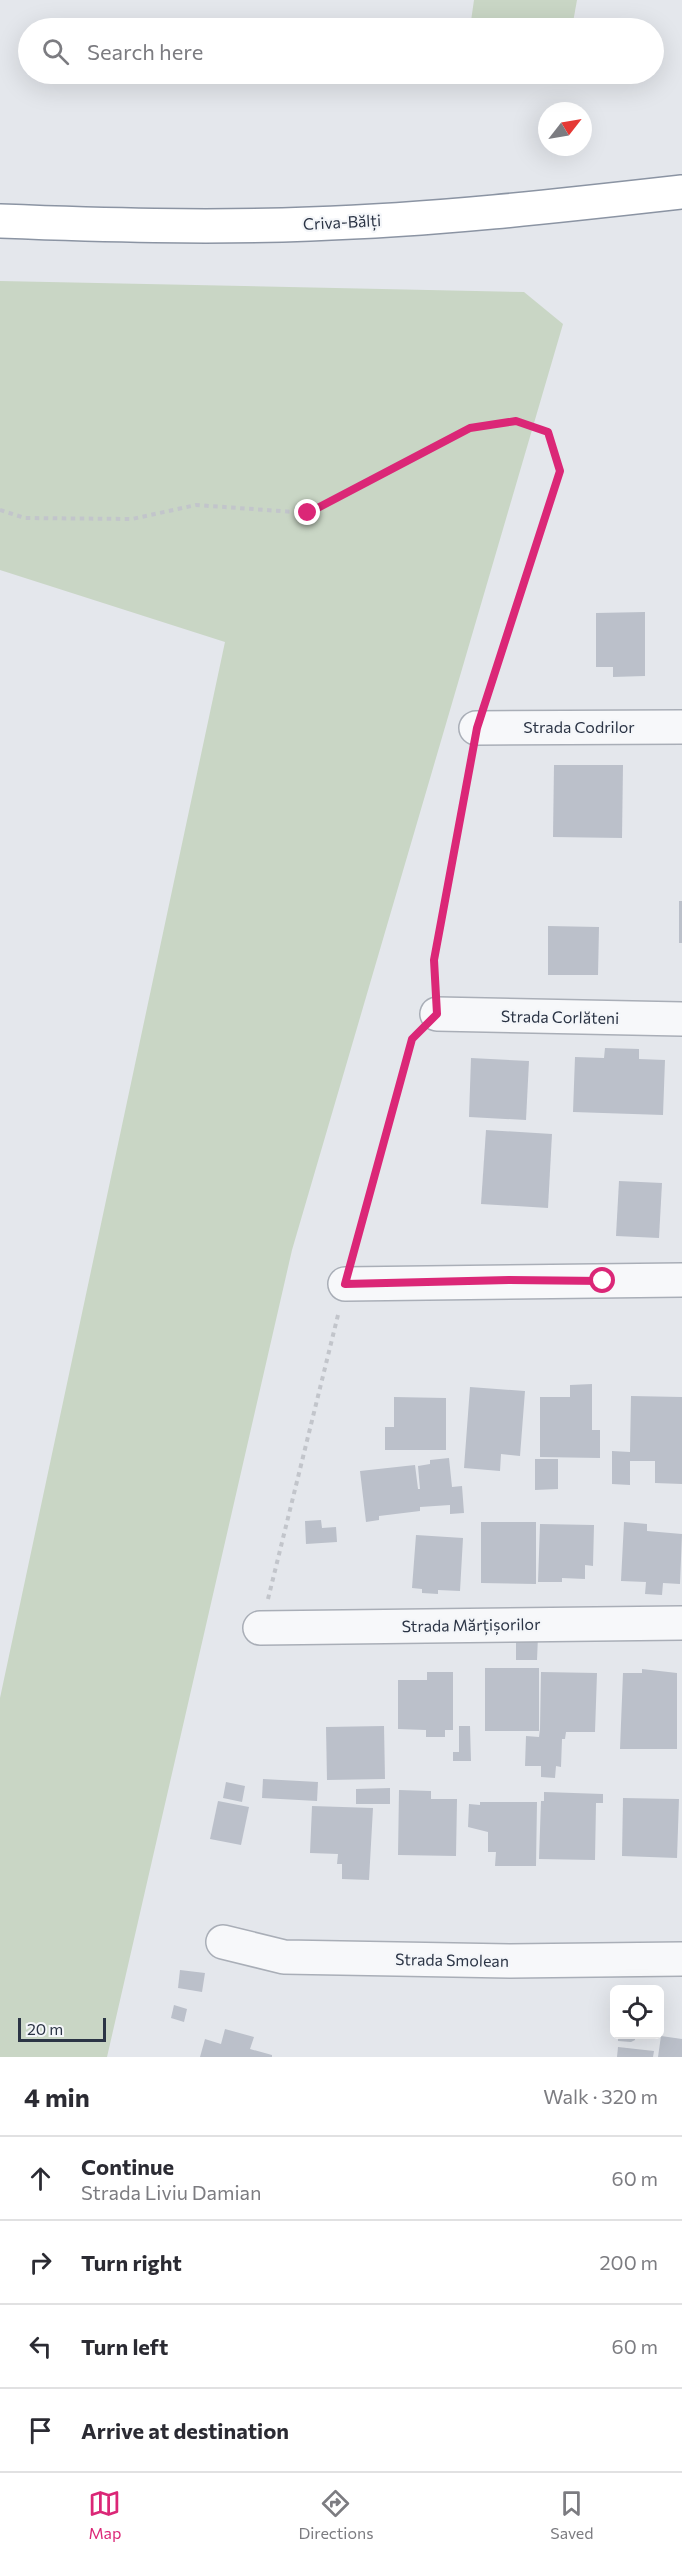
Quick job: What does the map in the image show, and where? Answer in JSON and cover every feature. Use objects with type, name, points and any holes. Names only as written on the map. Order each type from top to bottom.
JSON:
[{"type":"highway","name":"Criva-Bălți","points":[[0,220],[141,226],[310,224],[485,214],[682,192]]},
{"type":"street","name":"Strada Codrilor","points":[[477,728],[682,727]]},
{"type":"street","name":"Strada Corlăteni","points":[[437,1014],[682,1018]]},
{"type":"street","points":[[345,1284],[682,1280]]},
{"type":"street","name":"Strada Mărțișorilor","points":[[261,1628],[682,1623]]},
{"type":"street","name":"Strada Smolean","points":[[223,1942],[284,1957],[510,1961],[682,1959]]},
{"type":"path","points":[[0,510],[25,518],[132,519],[196,505],[308,513],[470,428],[516,421],[548,432],[560,471],[477,728],[434,960],[437,1014],[412,1039],[345,1284],[261,1628]]},
{"type":"green space","points":[[474,0],[577,0],[574,18],[471,18]]},
{"type":"green space","points":[[0,281],[524,292],[563,324],[292,1250],[107,2057],[0,2057],[0,1698],[225,642],[0,570]]},
{"type":"building","points":[[645,612],[645,676],[613,677],[613,667],[596,667],[596,613]]},
{"type":"building","points":[[554,765],[623,765],[622,838],[553,837]]},
{"type":"building","points":[[679,901],[682,901],[682,943],[679,943]]},
{"type":"building","points":[[548,926],[599,927],[598,975],[548,975]]},
{"type":"building","points":[[605,1048],[639,1049],[639,1059],[665,1060],[663,1115],[573,1112],[575,1057],[604,1058]]},
{"type":"building","points":[[471,1058],[529,1061],[526,1120],[469,1117]]},
{"type":"building","points":[[486,1130],[552,1134],[548,1208],[481,1204]]},
{"type":"building","points":[[619,1181],[662,1183],[659,1238],[616,1236]]},
{"type":"building","points":[[592,1384],[592,1430],[600,1430],[600,1458],[540,1457],[540,1397],[570,1397],[570,1385]]},
{"type":"building","points":[[470,1387],[525,1391],[520,1456],[501,1454],[500,1471],[464,1468]]},
{"type":"building","points":[[631,1396],[682,1397],[682,1484],[655,1483],[655,1461],[630,1461],[630,1485],[612,1484],[612,1451],[630,1452]]},
{"type":"building","points":[[394,1397],[446,1398],[446,1450],[385,1450],[385,1427],[394,1427]]},
{"type":"building","points":[[449,1458],[452,1487],[462,1486],[464,1513],[450,1514],[450,1505],[420,1507],[420,1511],[379,1516],[379,1520],[366,1522],[360,1471],[415,1465],[418,1489],[420,1489],[418,1466],[430,1464],[430,1460]]},
{"type":"building","points":[[535,1459],[558,1459],[558,1489],[535,1490]]},
{"type":"building","points":[[321,1520],[322,1528],[336,1527],[337,1542],[306,1544],[305,1521]]},
{"type":"building","points":[[481,1522],[536,1522],[536,1584],[481,1583]]},
{"type":"building","points":[[624,1522],[647,1524],[647,1531],[682,1534],[680,1584],[663,1583],[662,1595],[645,1594],[646,1582],[621,1581]]},
{"type":"building","points":[[540,1524],[594,1525],[593,1566],[585,1565],[585,1579],[562,1578],[562,1582],[538,1582]]},
{"type":"building","points":[[416,1535],[463,1538],[460,1591],[438,1590],[438,1594],[422,1593],[422,1589],[412,1588]]},
{"type":"building","points":[[516,1636],[538,1636],[537,1660],[516,1660]]},
{"type":"building","points":[[485,1668],[539,1668],[539,1731],[485,1731]]},
{"type":"building","points":[[642,1669],[677,1673],[677,1749],[620,1749],[623,1673],[642,1673]]},
{"type":"building","points":[[427,1672],[453,1672],[453,1730],[445,1730],[445,1737],[426,1737],[426,1730],[398,1729],[398,1680],[427,1680]]},
{"type":"building","points":[[541,1672],[597,1673],[595,1732],[566,1732],[565,1739],[562,1739],[561,1767],[556,1766],[555,1778],[541,1777],[541,1766],[525,1766],[526,1736],[539,1737]]},
{"type":"building","points":[[384,1726],[385,1779],[327,1780],[326,1727]]},
{"type":"building","points":[[459,1726],[470,1726],[471,1761],[453,1761],[453,1752],[459,1752]]},
{"type":"building","points":[[263,1779],[318,1782],[317,1801],[262,1798]]},
{"type":"building","points":[[226,1782],[245,1786],[242,1802],[223,1798]]},
{"type":"building","points":[[390,1788],[390,1804],[356,1804],[356,1789]]},
{"type":"building","points":[[399,1790],[431,1791],[431,1799],[457,1799],[456,1856],[398,1855]]},
{"type":"building","points":[[544,1792],[603,1794],[603,1803],[596,1803],[595,1860],[539,1859],[541,1801],[544,1801]]},
{"type":"building","points":[[623,1798],[679,1799],[677,1858],[622,1856]]},
{"type":"building","points":[[218,1801],[249,1807],[241,1845],[210,1839]]},
{"type":"building","points":[[480,1802],[537,1802],[536,1866],[495,1866],[496,1852],[488,1852],[488,1832],[468,1827],[469,1804],[480,1805]]},
{"type":"building","points":[[312,1806],[373,1808],[369,1880],[342,1879],[342,1864],[337,1864],[338,1854],[310,1853]]},
{"type":"building","points":[[180,1970],[205,1973],[202,1992],[178,1988]]},
{"type":"building","points":[[174,2005],[187,2009],[184,2022],[171,2018]]},
{"type":"building","points":[[225,2029],[254,2037],[250,2049],[272,2055],[272,2057],[200,2057],[205,2039],[221,2044]]},
{"type":"building","points":[[664,2036],[682,2039],[682,2057],[658,2057],[661,2039],[664,2039]]},
{"type":"building","points":[[618,2039],[635,2039],[631,2042],[618,2041]]},
{"type":"building","points":[[618,2047],[654,2051],[653,2057],[617,2057]]},
{"type":"route","points":[[308,513],[470,428],[516,421],[548,432],[560,471],[477,728],[434,960],[437,1014],[412,1039],[345,1284],[509,1280],[603,1281]]}]
